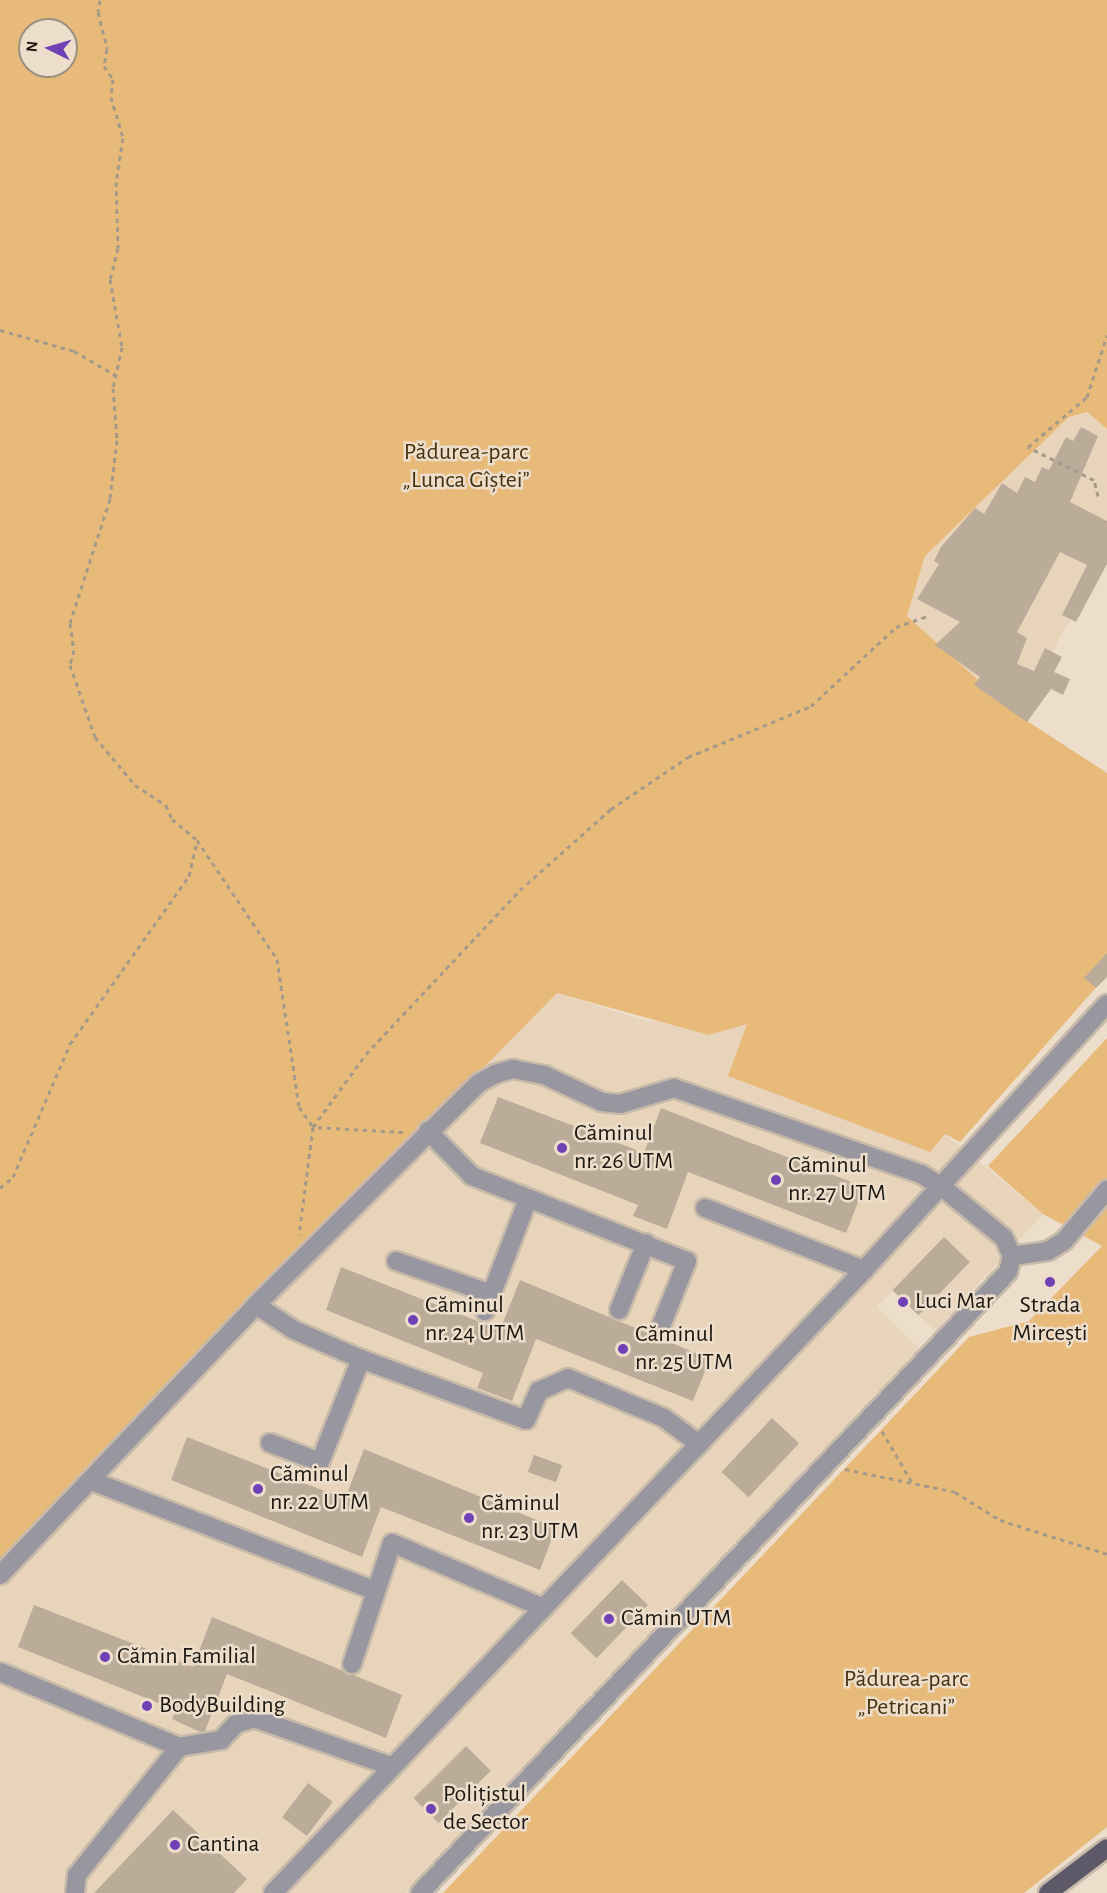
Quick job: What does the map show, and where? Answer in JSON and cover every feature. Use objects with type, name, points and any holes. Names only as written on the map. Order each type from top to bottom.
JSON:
[{"type":"main road","points":[[1048,1893],[1107,1848]]},
{"type":"lane","points":[[273,1893],[942,1187],[1107,1004]]},
{"type":"lane","points":[[0,1575],[92,1481],[256,1305],[428,1131],[479,1083],[513,1069],[544,1075],[602,1102],[620,1104],[674,1088],[921,1174],[942,1187],[1004,1238],[1012,1256],[1008,1272],[871,1413],[420,1893]]},
{"type":"lane","points":[[428,1131],[462,1170],[528,1199],[646,1243],[687,1261],[660,1328]]},
{"type":"lane","points":[[1012,1256],[1048,1251],[1064,1241],[1107,1190]]},
{"type":"lane","points":[[485,1311],[528,1199]]},
{"type":"lane","points":[[705,1208],[864,1270]]},
{"type":"lane","points":[[619,1310],[646,1243]]},
{"type":"lane","points":[[396,1262],[492,1294]]},
{"type":"lane","points":[[256,1305],[294,1330],[361,1359],[526,1420],[539,1391],[568,1378],[664,1418],[699,1444]]},
{"type":"lane","points":[[270,1443],[320,1462],[361,1359]]},
{"type":"lane","points":[[92,1481],[375,1591]]},
{"type":"lane","points":[[352,1664],[392,1543],[544,1608]]},
{"type":"lane","points":[[0,1672],[179,1747],[221,1740],[236,1724],[254,1718],[393,1767]]},
{"type":"lane","points":[[75,1893],[77,1875],[179,1747]]},
{"type":"path","points":[[100,0],[98,12],[107,49],[104,66],[113,79],[111,97],[123,138],[116,182],[118,248],[110,279],[122,347],[117,376],[110,499],[70,623],[70,665],[95,737],[135,785],[166,805],[172,819],[197,840],[277,959],[299,1107],[313,1127],[358,1133],[428,1131]]},
{"type":"path","points":[[0,330],[74,351],[117,376]]},
{"type":"path","points":[[1098,496],[1094,480],[1028,447],[1087,397],[1107,335]]},
{"type":"path","points":[[298,1242],[313,1127],[374,1045],[520,890],[611,809],[688,757],[811,706],[896,627],[928,616]]},
{"type":"path","points":[[0,1188],[13,1177],[70,1044],[189,876],[197,840]]},
{"type":"path","points":[[871,1413],[913,1484]]},
{"type":"path","points":[[824,1464],[955,1492],[999,1520],[1107,1554]]},
{"type":"shaded area","points":[[1087,412],[1107,429],[1107,559],[1015,713],[907,616],[925,556],[1070,417]]},
{"type":"shaded area","points":[[557,993],[646,1021],[747,1023],[729,1076],[945,1134],[1043,1214],[935,1331],[893,1291],[876,1307],[919,1348],[406,1893],[0,1893],[0,1560]]},
{"type":"green space","name":"Pădurea-parc „Lunca Gîștei”","points":[[0,0],[1107,0],[1107,429],[1087,412],[1069,417],[925,556],[907,616],[1015,713],[1107,773],[1107,975],[960,1142],[945,1134],[930,1152],[728,1076],[747,1024],[709,1035],[557,993],[0,1560]]},
{"type":"green space","name":"Pădurea-parc „Petricani”","points":[[1107,1038],[1107,1827],[1024,1893],[443,1893],[969,1337],[1029,1321],[1102,1246],[1043,1214],[988,1166]]},
{"type":"building","points":[[1081,427],[1098,436],[1070,502],[1107,521],[1107,564],[1076,622],[1062,615],[1087,565],[1060,552],[1017,632],[1027,638],[1017,664],[1034,671],[1045,648],[1062,657],[1054,672],[1070,679],[1063,695],[1051,689],[1027,722],[974,685],[980,677],[935,645],[960,622],[917,599],[939,564],[934,561],[941,547],[975,508],[984,514],[1002,483],[1017,493],[1025,477],[1035,482],[1042,467],[1049,470],[1066,437],[1073,441]]},
{"type":"building","points":[[1107,953],[1107,977],[1096,988],[1084,978]]},
{"type":"building","points":[[498,1097],[644,1153],[661,1108],[864,1187],[846,1233],[688,1172],[667,1229],[633,1216],[638,1205],[480,1143]]},
{"type":"building","points":[[944,1237],[970,1262],[918,1315],[893,1290]]},
{"type":"building","points":[[341,1267],[500,1330],[520,1280],[710,1359],[693,1401],[536,1339],[512,1401],[477,1388],[483,1373],[326,1310]]},
{"type":"building","points":[[772,1418],[799,1443],[749,1497],[722,1472]]},
{"type":"building","points":[[187,1437],[345,1499],[364,1449],[556,1528],[540,1570],[381,1507],[362,1557],[171,1480]]},
{"type":"building","points":[[534,1455],[562,1465],[556,1482],[528,1472]]},
{"type":"building","name":"Cămin UTM","points":[[622,1580],[648,1605],[596,1658],[571,1633]]},
{"type":"building","points":[[34,1605],[193,1667],[212,1617],[402,1695],[386,1738],[227,1674],[205,1731],[200,1732],[172,1719],[176,1710],[18,1647]]},
{"type":"building","points":[[466,1746],[491,1771],[438,1823],[414,1798]]},
{"type":"building","points":[[308,1783],[333,1802],[307,1836],[282,1817]]},
{"type":"building","name":"Cantina","points":[[173,1810],[247,1879],[234,1893],[94,1893]]},
{"type":"place","name":"Căminul nr. 26 UTM","points":[[562,1148]]},
{"type":"place","name":"Căminul nr. 27 UTM","points":[[776,1180]]},
{"type":"place","name":"Strada Mircești","points":[[1050,1282]]},
{"type":"place","name":"Luci Mar","points":[[903,1302]]},
{"type":"place","name":"Căminul nr. 24 UTM","points":[[413,1320]]},
{"type":"place","name":"Căminul nr. 25 UTM","points":[[623,1349]]},
{"type":"place","name":"Căminul nr. 22 UTM","points":[[258,1489]]},
{"type":"place","name":"Căminul nr. 23 UTM","points":[[469,1518]]},
{"type":"place","name":"Cămin UTM","points":[[609,1619]]},
{"type":"place","name":"Cămin Familial","points":[[105,1657]]},
{"type":"place","name":"BodyBuilding","points":[[147,1706]]},
{"type":"place","name":"Polițistul de Sector","points":[[431,1809]]},
{"type":"place","name":"Cantina","points":[[175,1845]]}]
